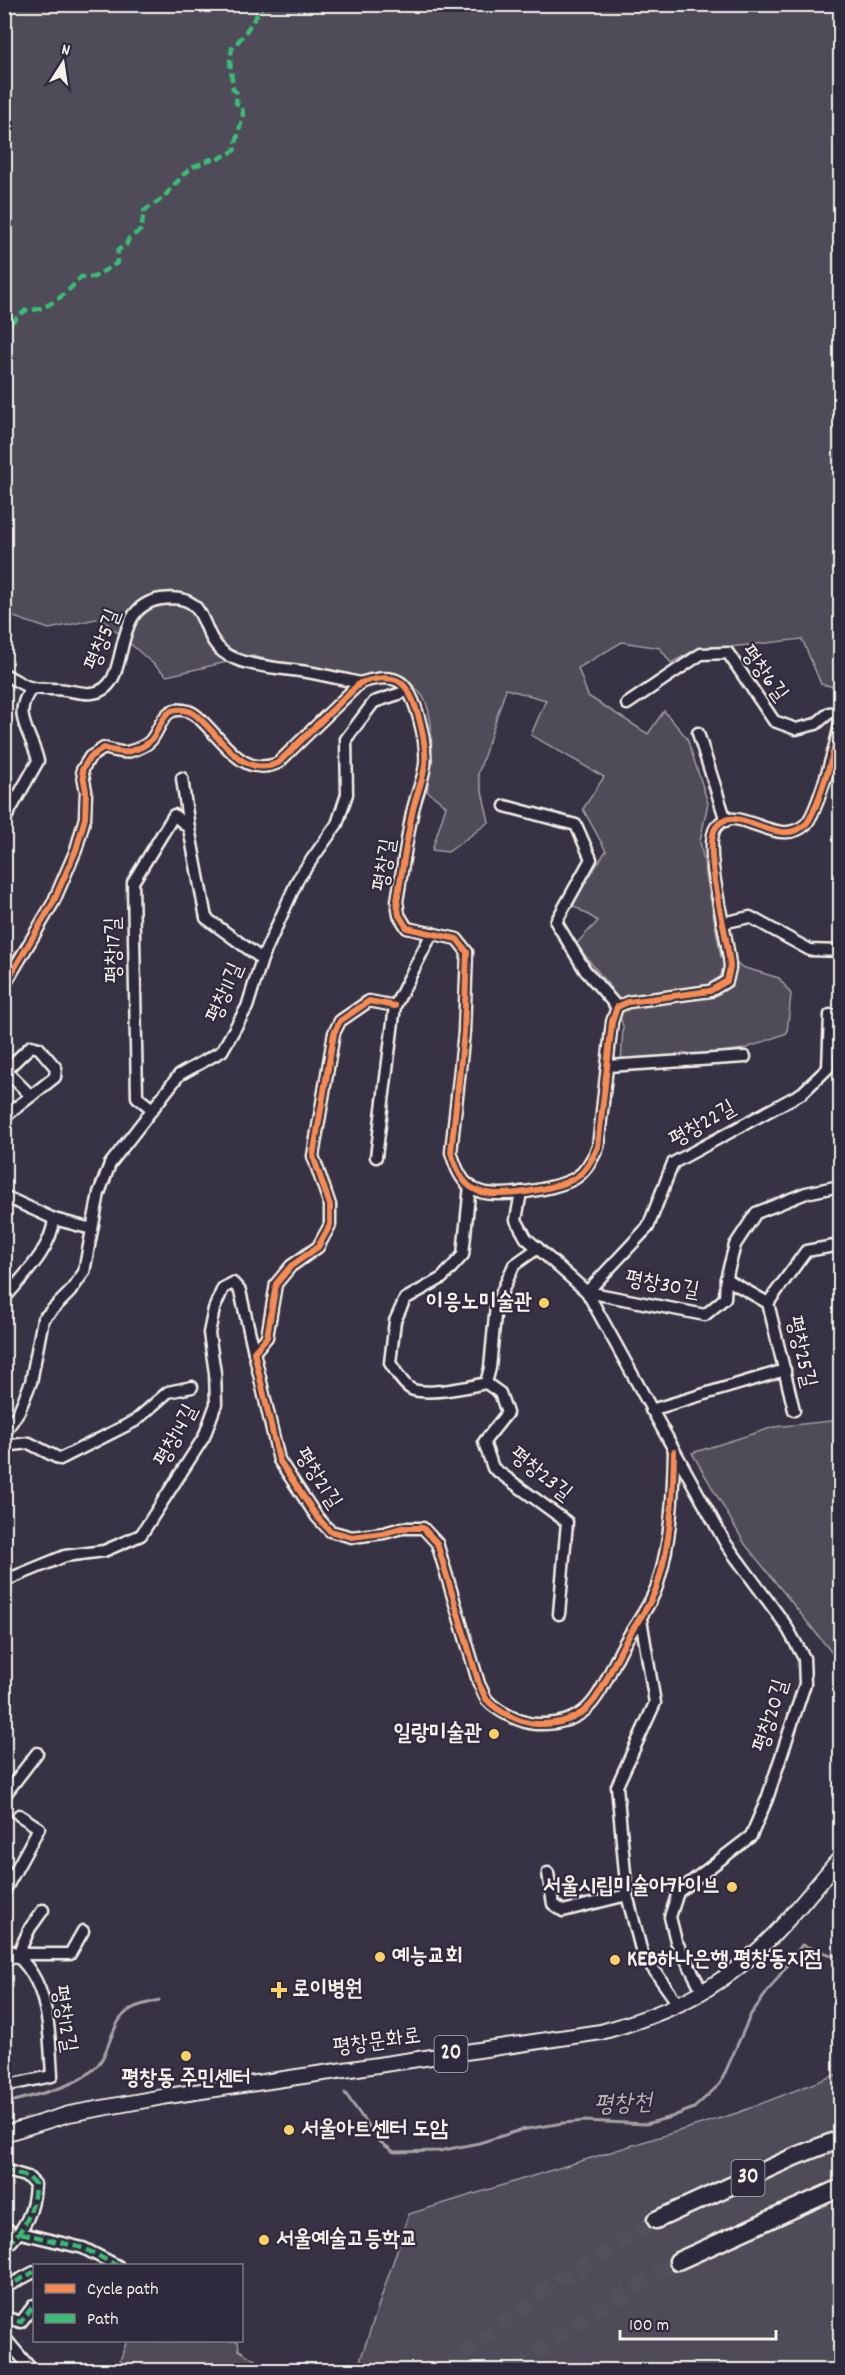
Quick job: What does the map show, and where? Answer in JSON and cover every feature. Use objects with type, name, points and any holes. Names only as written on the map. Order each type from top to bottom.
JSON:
[{"type":"highway","name":"30","points":[[656,2220],[796,2156],[840,2139]]},
{"type":"highway","name":"30","points":[[678,2261],[840,2188]]},
{"type":"main road","name":"평창문화로","points":[[4,2134],[69,2114],[168,2096],[601,2032],[646,2019],[703,1992],[759,1949],[840,1858]]},
{"type":"street","name":"평창5길","points":[[4,674],[32,688],[92,693],[107,687],[115,673],[128,626],[137,608],[160,599],[184,599],[195,606],[219,648],[225,654],[246,662],[360,683]]},
{"type":"street","name":"평창6길","points":[[627,704],[701,654],[728,653],[774,721],[796,729],[816,724],[829,713],[840,712]]},
{"type":"street","points":[[4,986],[53,903],[76,850],[85,818],[86,791],[82,770],[90,757],[105,748],[126,753],[146,745],[165,716],[179,710],[194,713],[244,764],[261,768],[270,767],[278,763],[360,683],[376,679],[396,680],[408,692]]},
{"type":"street","points":[[4,821],[38,761],[23,721],[22,702],[32,688]]},
{"type":"street","name":"평창길","points":[[408,692],[423,734],[425,764],[412,814],[397,901],[399,915],[408,928],[457,939],[467,952],[464,1032],[451,1152],[457,1169],[470,1185]]},
{"type":"street","name":"평창11길","points":[[4,1434],[19,1411],[31,1382],[43,1319],[69,1292],[84,1272],[99,1193],[110,1164],[151,1108],[179,1075],[222,1051],[247,1007],[262,959],[298,879],[337,824],[347,794],[346,739],[374,702],[408,692]]},
{"type":"street","points":[[470,1185],[476,1190],[492,1193],[521,1192],[551,1186],[577,1177],[590,1163],[598,1147],[612,1022],[617,1007],[628,1002],[710,991],[727,981],[730,967],[715,886],[712,837],[716,827],[726,821],[736,819],[776,832],[791,832],[805,824],[811,816],[819,795],[840,724]]},
{"type":"street","points":[[698,733],[726,821]]},
{"type":"street","points":[[182,778],[206,918],[262,959]]},
{"type":"street","points":[[506,806],[576,825],[591,859],[556,922],[585,970],[617,1007]]},
{"type":"street","name":"평창17길","points":[[151,1108],[137,1096],[134,882],[174,816],[189,828]]},
{"type":"street","points":[[722,923],[750,917],[810,950],[840,951]]},
{"type":"street","points":[[375,1157],[395,1006],[432,933]]},
{"type":"street","points":[[254,1352],[267,1337],[276,1284],[291,1266],[318,1246],[330,1225],[330,1205],[313,1156],[334,1034],[340,1021],[369,1001],[395,1006]]},
{"type":"street","points":[[835,1015],[840,1023]]},
{"type":"street","name":"평창22길","points":[[587,1292],[648,1227],[673,1163],[802,1093],[828,1068],[835,1015]]},
{"type":"street","points":[[4,1117],[32,1096],[55,1077],[56,1068],[39,1048],[31,1046],[5,1070],[32,1096]]},
{"type":"street","points":[[608,1066],[745,1057]]},
{"type":"street","points":[[470,1185],[464,1255],[442,1278],[405,1299],[395,1321],[390,1363],[403,1382],[412,1389],[455,1390],[486,1383],[490,1368],[496,1305],[514,1265],[538,1248]]},
{"type":"street","name":"평창30길","points":[[587,1292],[705,1315],[725,1298],[726,1279],[735,1245],[756,1213],[806,1193],[840,1186]]},
{"type":"street","name":"평창20길","points":[[521,1192],[516,1220],[526,1238],[587,1292],[726,1544],[785,1624],[804,1658],[805,1684],[767,1799],[751,1836],[678,1892],[670,1917],[676,1941],[703,1992]]},
{"type":"street","points":[[4,1196],[54,1219],[92,1229]]},
{"type":"street","points":[[4,1299],[30,1268],[52,1234],[54,1219]]},
{"type":"street","name":"평창25길","points":[[768,1303],[806,1251],[840,1245]]},
{"type":"street","name":"평창25길","points":[[726,1279],[768,1303],[794,1410]]},
{"type":"street","name":"평창14길","points":[[4,1581],[65,1556],[104,1551],[141,1535],[204,1437],[216,1404],[215,1373],[209,1333],[214,1309],[224,1288],[233,1283],[240,1292],[254,1352]]},
{"type":"street","name":"평창21길","points":[[254,1352],[279,1460],[317,1517],[330,1531],[352,1537],[402,1528],[423,1528],[437,1544],[479,1684],[487,1700],[503,1712],[529,1723],[554,1724],[571,1719],[587,1708],[603,1691],[623,1646],[641,1619],[658,1584],[673,1494],[674,1452]]},
{"type":"street","points":[[651,1410],[784,1370]]},
{"type":"street","name":"평창23길","points":[[486,1383],[500,1393],[507,1413],[484,1442],[493,1468],[567,1522],[559,1614]]},
{"type":"street","points":[[4,1446],[29,1443],[60,1459],[135,1421],[168,1392],[192,1388]]},
{"type":"street","points":[[641,1619],[655,1703],[617,1786],[627,1895],[642,1953],[678,2004]]},
{"type":"street","points":[[4,1796],[37,1753]]},
{"type":"street","points":[[4,1892],[39,1828],[19,1815]]},
{"type":"street","points":[[548,1873],[553,1904],[563,1911],[627,1895]]},
{"type":"street","points":[[21,1957],[30,1928],[43,1910]]},
{"type":"street","name":"평창12길","points":[[4,2086],[52,2076],[45,2007],[37,1977],[21,1957],[24,1954],[70,1954],[83,1930]]},
{"type":"street","points":[[4,1947],[21,1957]]},
{"type":"street","points":[[4,1962],[21,1957]]},
{"type":"street","points":[[4,2170],[28,2177],[35,2184],[34,2198],[21,2233],[4,2249]]},
{"type":"street","points":[[21,2233],[83,2248],[116,2264]]},
{"type":"street","points":[[4,2288],[33,2273]]},
{"type":"street","points":[[4,2317],[21,2322],[33,2306]]},
{"type":"street","points":[[4,2337],[32,2370]]},
{"type":"shaded area","points":[[5,5],[840,5],[840,688],[821,684],[802,639],[693,651],[671,663],[660,648],[622,642],[578,668],[588,696],[648,734],[664,711],[687,738],[708,803],[700,841],[721,957],[745,968],[779,978],[791,994],[787,1033],[744,1049],[621,1065],[623,1026],[611,988],[576,944],[598,921],[571,904],[606,851],[583,809],[604,777],[531,735],[546,700],[506,689],[478,774],[489,822],[448,852],[432,850],[446,806],[427,791],[431,759],[431,724],[428,708],[421,694],[411,684],[379,678],[363,682],[253,656],[167,676],[101,618],[49,629],[5,614]]},
{"type":"shaded area","points":[[840,1420],[840,1663],[745,1544],[692,1453],[774,1427]]},
{"type":"shaded area","points":[[840,2073],[840,2370],[357,2370],[409,2214],[737,2113]]},
{"type":"shaded area","points":[[126,2342],[238,2342],[239,2350],[271,2370],[117,2370]]},
{"type":"waterway","name":"평창천","points":[[345,2093],[379,2141],[394,2152],[439,2151],[479,2143],[521,2130],[563,2123],[585,2121],[646,2124],[694,2108],[720,2084],[751,2014],[802,1945],[840,1958]]},
{"type":"waterway","points":[[4,2104],[52,2091],[85,2076],[100,2062],[119,2020],[125,2013],[133,2008],[159,2000]]},
{"type":"tunnel","points":[[442,2370],[550,2287],[656,2220]]},
{"type":"tunnel","points":[[517,2370],[571,2326],[678,2261]]},
{"type":"marked path","points":[[4,335],[12,322],[26,310],[42,308],[63,295],[81,277],[94,277],[117,263],[118,250],[126,245],[129,238],[141,230],[144,211],[163,198],[193,167],[211,159],[214,161],[234,151],[243,115],[242,107],[236,103],[237,93],[233,89],[230,61],[232,48],[243,36],[264,4]]},
{"type":"marked path","points":[[4,2170],[28,2177],[35,2184],[33,2203],[27,2220],[4,2249]]},
{"type":"marked path","points":[[21,2233],[83,2248],[114,2264]]},
{"type":"marked path","points":[[4,2288],[33,2273]]},
{"type":"marked path","points":[[4,2317],[21,2322],[33,2306]]},
{"type":"cycle path","points":[[4,986],[53,903],[76,850],[85,818],[86,791],[82,770],[90,757],[104,748],[125,752],[144,746],[152,739],[165,717],[174,710],[180,710],[197,716],[227,748],[245,762],[255,766],[278,763],[360,683],[380,678],[396,680],[406,688],[416,708],[425,756],[424,771],[413,808],[404,858],[397,901],[399,915],[407,928],[457,939],[467,952],[464,1032],[451,1152],[459,1174],[466,1183],[485,1193],[527,1192],[556,1186],[581,1174],[598,1147],[612,1022],[617,1007],[628,1002],[710,991],[727,981],[730,968],[729,955],[717,895],[712,854],[712,838],[716,827],[725,820],[735,819],[783,832],[795,831],[806,824],[821,792],[840,724]]},
{"type":"cycle path","points":[[395,1006],[369,1001],[340,1021],[334,1033],[313,1156],[330,1205],[330,1225],[318,1247],[291,1266],[276,1284],[267,1337],[254,1352],[279,1460],[317,1517],[330,1531],[352,1537],[402,1528],[423,1528],[437,1543],[479,1684],[486,1698],[497,1709],[510,1716],[536,1724],[556,1723],[571,1719],[593,1702],[627,1638],[651,1600],[658,1583],[669,1534],[674,1452]]},
{"type":"place","name":"이응노미술관","points":[[544,1303]]},
{"type":"place","name":"일랑미술관","points":[[494,1734]]},
{"type":"place","name":"서울시립미술아카이브","points":[[732,1887]]},
{"type":"place","name":"예능교회","points":[[380,1957]]},
{"type":"place","name":"KEB하나은행 평창동지점","points":[[615,1960]]},
{"type":"place","name":"로이병원","points":[[279,1990]]},
{"type":"place","name":"평창동 주민센터","points":[[186,2056]]},
{"type":"place","name":"서울아트센터 도암","points":[[289,2130]]},
{"type":"place","name":"서울예술고등학교","points":[[264,2240]]}]
